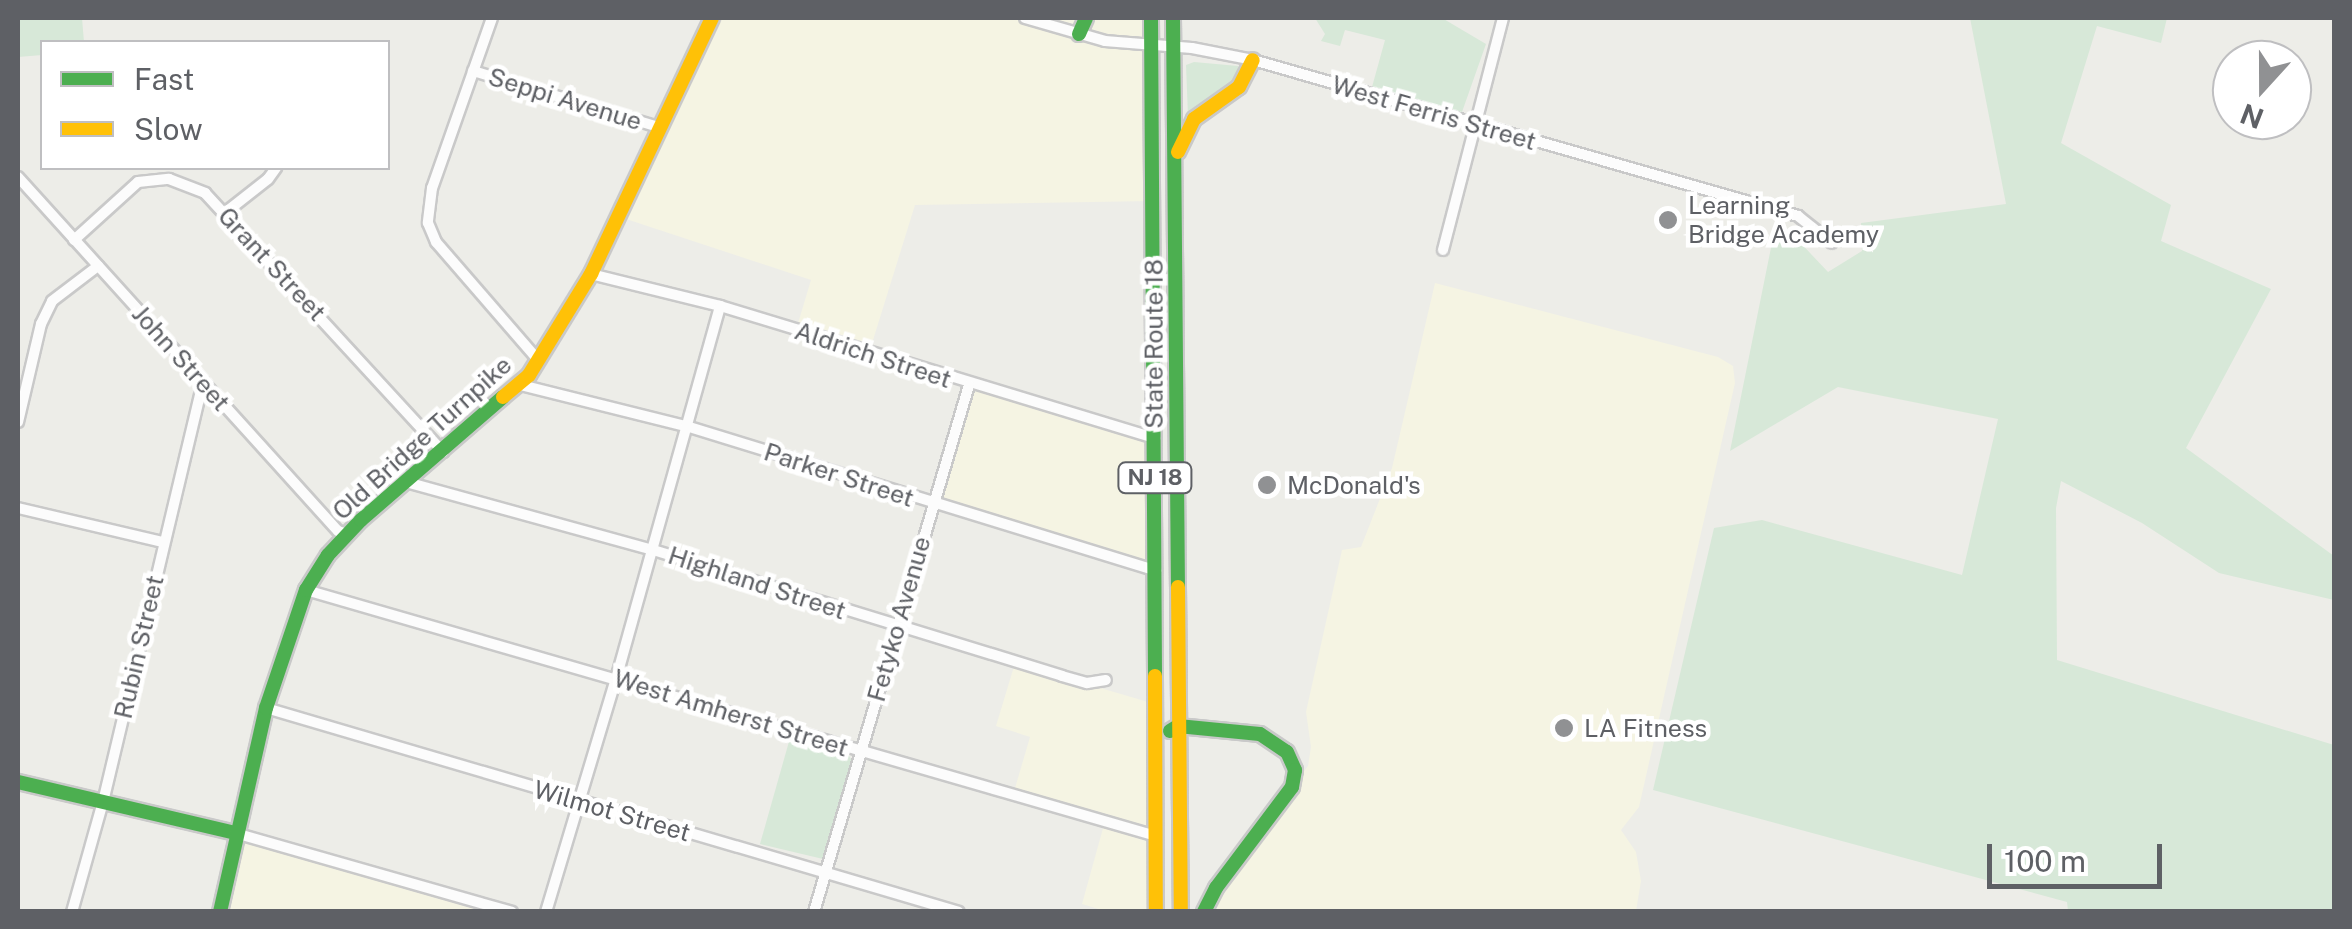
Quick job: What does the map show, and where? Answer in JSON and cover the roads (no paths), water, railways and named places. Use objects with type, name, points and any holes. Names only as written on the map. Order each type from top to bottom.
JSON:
[{"type":"main road","name":"Old Bridge Turnpike","points":[[220,912],[266,708],[306,590],[348,534],[521,385],[591,274],[712,18]]},
{"type":"main road","points":[[1079,34],[1086,18]]},
{"type":"main road","name":"State Route 18","points":[[1152,18],[1156,912]]},
{"type":"main road","name":"State Route 18","points":[[1173,18],[1181,912]]},
{"type":"main road","points":[[1176,157],[1194,119],[1240,87],[1253,60]]},
{"type":"main road","points":[[1155,738],[1178,726],[1272,738],[1287,752],[1294,770],[1292,787],[1216,888],[1204,912]]},
{"type":"main road","points":[[18,782],[235,833]]},
{"type":"street","points":[[492,18],[430,200],[428,223],[436,242],[538,361]]},
{"type":"street","name":"West Ferris Street","points":[[1024,18],[1079,34],[1253,60],[1798,216],[1832,243]]},
{"type":"street","points":[[1443,250],[1503,18]]},
{"type":"street","name":"Seppi Avenue","points":[[473,72],[658,127]]},
{"type":"street","points":[[226,212],[268,180],[275,170]]},
{"type":"street","name":"John Street","points":[[18,177],[338,532],[348,534]]},
{"type":"street","name":"Grant Street","points":[[74,240],[132,184],[156,178],[194,187],[226,212],[443,452]]},
{"type":"street","points":[[18,422],[41,324],[52,301],[98,266]]},
{"type":"street","name":"Aldrich Street","points":[[591,274],[720,306],[969,385],[1154,438]]},
{"type":"street","points":[[546,912],[720,306]]},
{"type":"street","name":"Rubin Street","points":[[72,912],[104,802],[203,382]]},
{"type":"street","name":"Parker Street","points":[[521,385],[686,426],[1156,571]]},
{"type":"street","name":"Fetyko Avenue","points":[[814,912],[969,385]]},
{"type":"street","name":"Highland Street","points":[[406,482],[650,549],[898,629],[1087,683],[1106,680]]},
{"type":"street","points":[[18,508],[164,542]]},
{"type":"street","name":"West Amherst Street","points":[[306,590],[1156,836]]},
{"type":"street","name":"Wilmot Street","points":[[266,708],[959,912]]},
{"type":"street","points":[[235,833],[512,912]]},
{"type":"place","name":"Learning Bridge Academy","points":[[1668,220]]},
{"type":"place","name":"McDonald's","points":[[1267,485]]},
{"type":"place","name":"LA Fitness","points":[[1564,728]]}]
